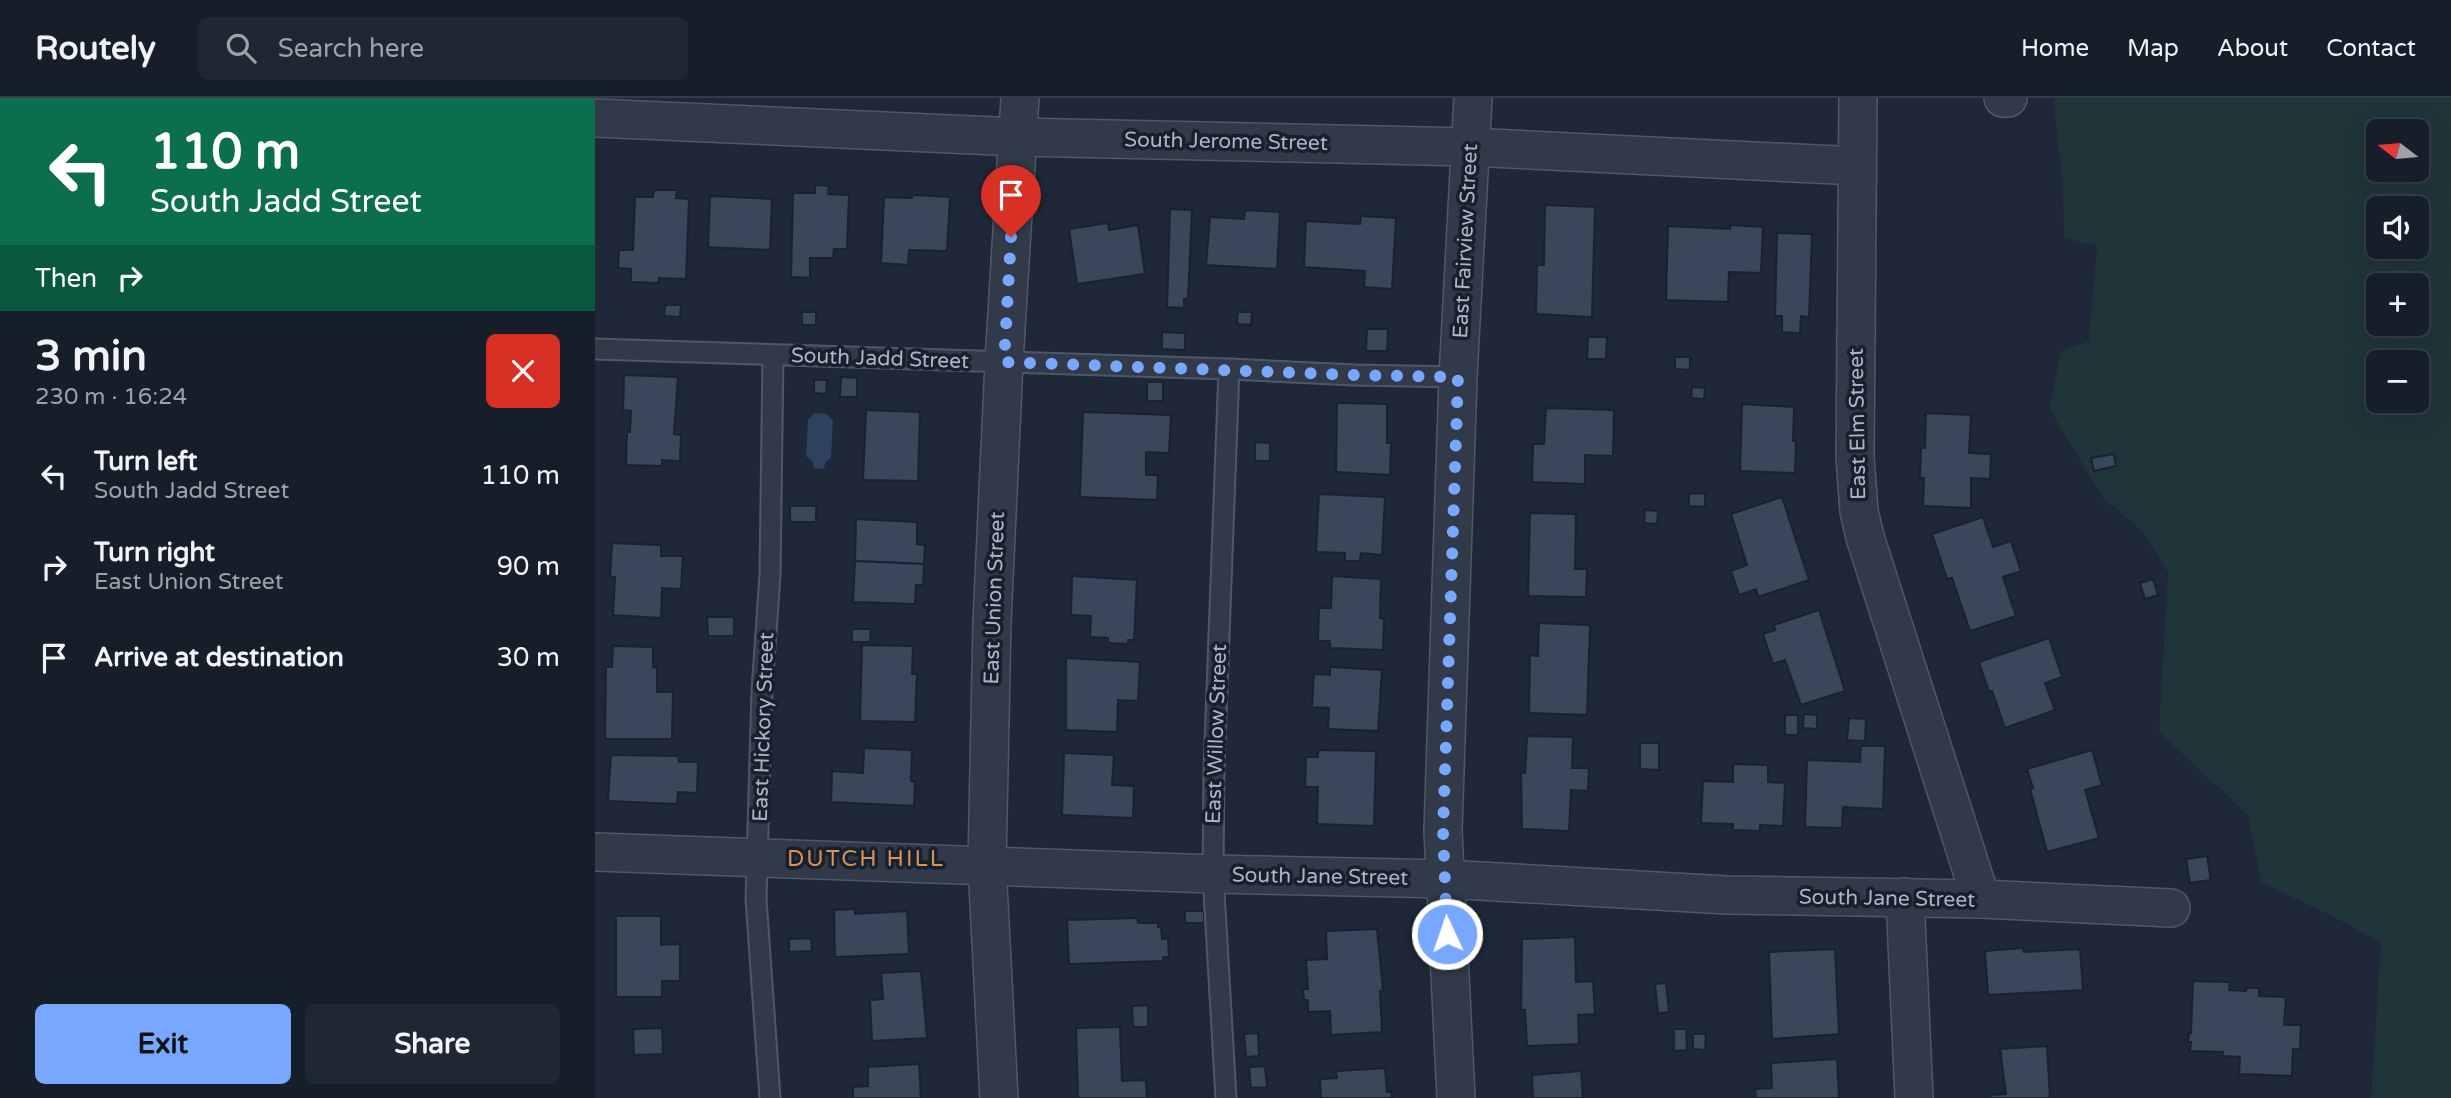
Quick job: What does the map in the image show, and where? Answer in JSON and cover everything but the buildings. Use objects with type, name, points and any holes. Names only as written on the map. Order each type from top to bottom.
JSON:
[{"type":"street","name":"East Union Street","points":[[999,1098],[987,865],[992,622],[1020,98]]},
{"type":"street","name":"East Fairview Street","points":[[1456,1098],[1443,817],[1458,377],[1472,98]]},
{"type":"street","name":"East Elm Street","points":[[1858,98],[1855,457],[1859,511],[1869,550],[1981,899]]},
{"type":"street","name":"South Jerome Street","points":[[595,118],[1018,137],[1470,147],[1857,166]]},
{"type":"street","name":"South Jane Street","points":[[595,852],[1213,874],[1445,879],[1727,895],[1981,899],[2171,908]]},
{"type":"street","points":[[1905,897],[1914,1098]]},
{"type":"lane","name":"South Jadd Street","points":[[595,349],[1458,377]]},
{"type":"lane","name":"East Hickory Street","points":[[770,1098],[756,899],[762,690],[770,575],[773,355]]},
{"type":"lane","name":"East Willow Street","points":[[1226,1098],[1213,874],[1214,769],[1229,369]]},
{"type":"green space","points":[[2053,98],[2451,98],[2451,1098],[2371,1098],[2381,943],[2261,882],[2248,815],[2159,732],[2168,572],[2141,530],[2103,498],[2050,410],[2060,352],[2089,341],[2097,246],[2064,238],[2063,186]]},
{"type":"water","points":[[814,413],[826,414],[833,420],[831,458],[825,463],[824,469],[814,468],[813,462],[806,456],[808,420]]},
{"type":"district","name":"DUTCH HILL","points":[[866,858]]},
{"type":"route","points":[[1011,237],[1004,362],[1458,377],[1443,831],[1447,934]]}]
